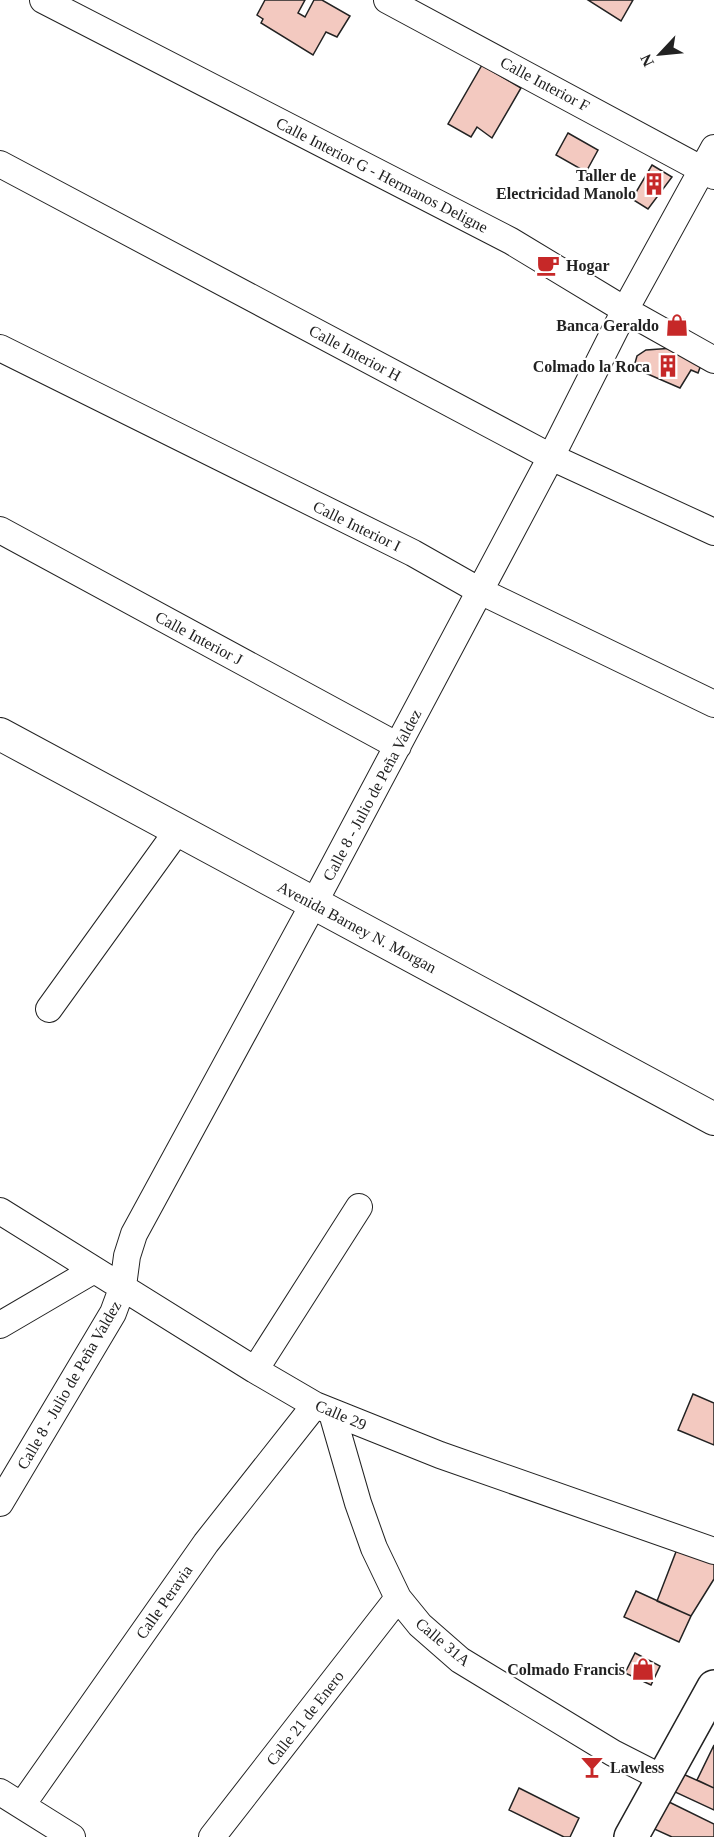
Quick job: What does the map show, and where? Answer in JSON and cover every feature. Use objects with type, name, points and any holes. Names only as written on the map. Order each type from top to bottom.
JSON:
[{"type":"main road","points":[[631,1837],[714,1687]]},
{"type":"street","name":"Calle Interior G - Hermanos Deligne","points":[[44,0],[511,241],[625,310],[714,360]]},
{"type":"street","name":"Calle Interior F","points":[[387,0],[710,164]]},
{"type":"street","name":"Calle Interior H","points":[[0,164],[551,457],[714,532]]},
{"type":"street","name":"Calle 8 - Julio de Peña Valdez","points":[[0,1503],[113,1313],[123,1286],[127,1256],[134,1234],[398,746],[551,457],[625,310],[710,164]]},
{"type":"street","name":"Calle Interior I","points":[[0,348],[413,554],[480,591],[714,704]]},
{"type":"street","name":"Calle Interior J","points":[[0,530],[398,746]]},
{"type":"street","name":"Avenida Barney N. Morgan","points":[[0,734],[714,1119]]},
{"type":"street","points":[[49,1009],[178,830]]},
{"type":"street","points":[[255,1370],[359,1207]]},
{"type":"street","name":"Calle 29","points":[[0,1210],[255,1370],[324,1409],[440,1455],[714,1551]]},
{"type":"street","points":[[0,1325],[94,1270]]},
{"type":"street","name":"Calle 31A","points":[[324,1409],[374,1548],[398,1598],[420,1625],[460,1659],[613,1753],[664,1779]]},
{"type":"street","name":"Calle Peravia","points":[[22,1805],[206,1543],[324,1409]]},
{"type":"street","name":"Calle 21 de Enero","points":[[212,1837],[398,1598]]},
{"type":"street","points":[[0,1792],[72,1837]]},
{"type":"building","points":[[265,0],[305,0],[298,13],[305,17],[314,0],[322,0],[350,16],[337,37],[326,32],[313,55],[261,23],[263,19],[257,15]]},
{"type":"building","points":[[588,0],[633,0],[621,21]]},
{"type":"building","points":[[482,65],[521,88],[492,138],[477,127],[471,137],[448,124]]},
{"type":"building","points":[[568,133],[598,150],[586,172],[556,155]]},
{"type":"building","name":"Taller de Electricidad Manolo","points":[[652,165],[672,177],[648,209],[632,199]]},
{"type":"building","name":"Banca Geraldo","points":[[676,315],[687,321],[678,336],[666,330]]},
{"type":"building","name":"Colmado la Roca","points":[[674,348],[702,362],[698,373],[691,370],[680,388],[636,369],[637,356],[646,350]]},
{"type":"building","points":[[693,1394],[714,1403],[714,1445],[678,1430]]},
{"type":"building","points":[[679,1544],[714,1558],[714,1579],[691,1616],[657,1601]]},
{"type":"building","points":[[636,1591],[691,1616],[679,1642],[624,1617]]},
{"type":"building","name":"Colmado Francis","points":[[635,1653],[660,1666],[651,1685],[625,1673]]},
{"type":"building","points":[[714,1745],[714,1788],[697,1780]]},
{"type":"building","points":[[683,1774],[714,1788],[714,1810],[675,1792]]},
{"type":"building","points":[[519,1788],[579,1818],[570,1837],[564,1837],[509,1810]]},
{"type":"building","points":[[665,1800],[714,1824],[714,1837],[672,1837],[652,1828]]},
{"type":"place","name":"Taller de Electricidad Manolo","points":[[654,184]]},
{"type":"place","name":"Hogar","points":[[548,265]]},
{"type":"place","name":"Banca Geraldo","points":[[677,325]]},
{"type":"place","name":"Colmado la Roca","points":[[668,366]]},
{"type":"place","name":"Colmado Francis","points":[[643,1669]]},
{"type":"place","name":"Lawless","points":[[592,1767]]}]
